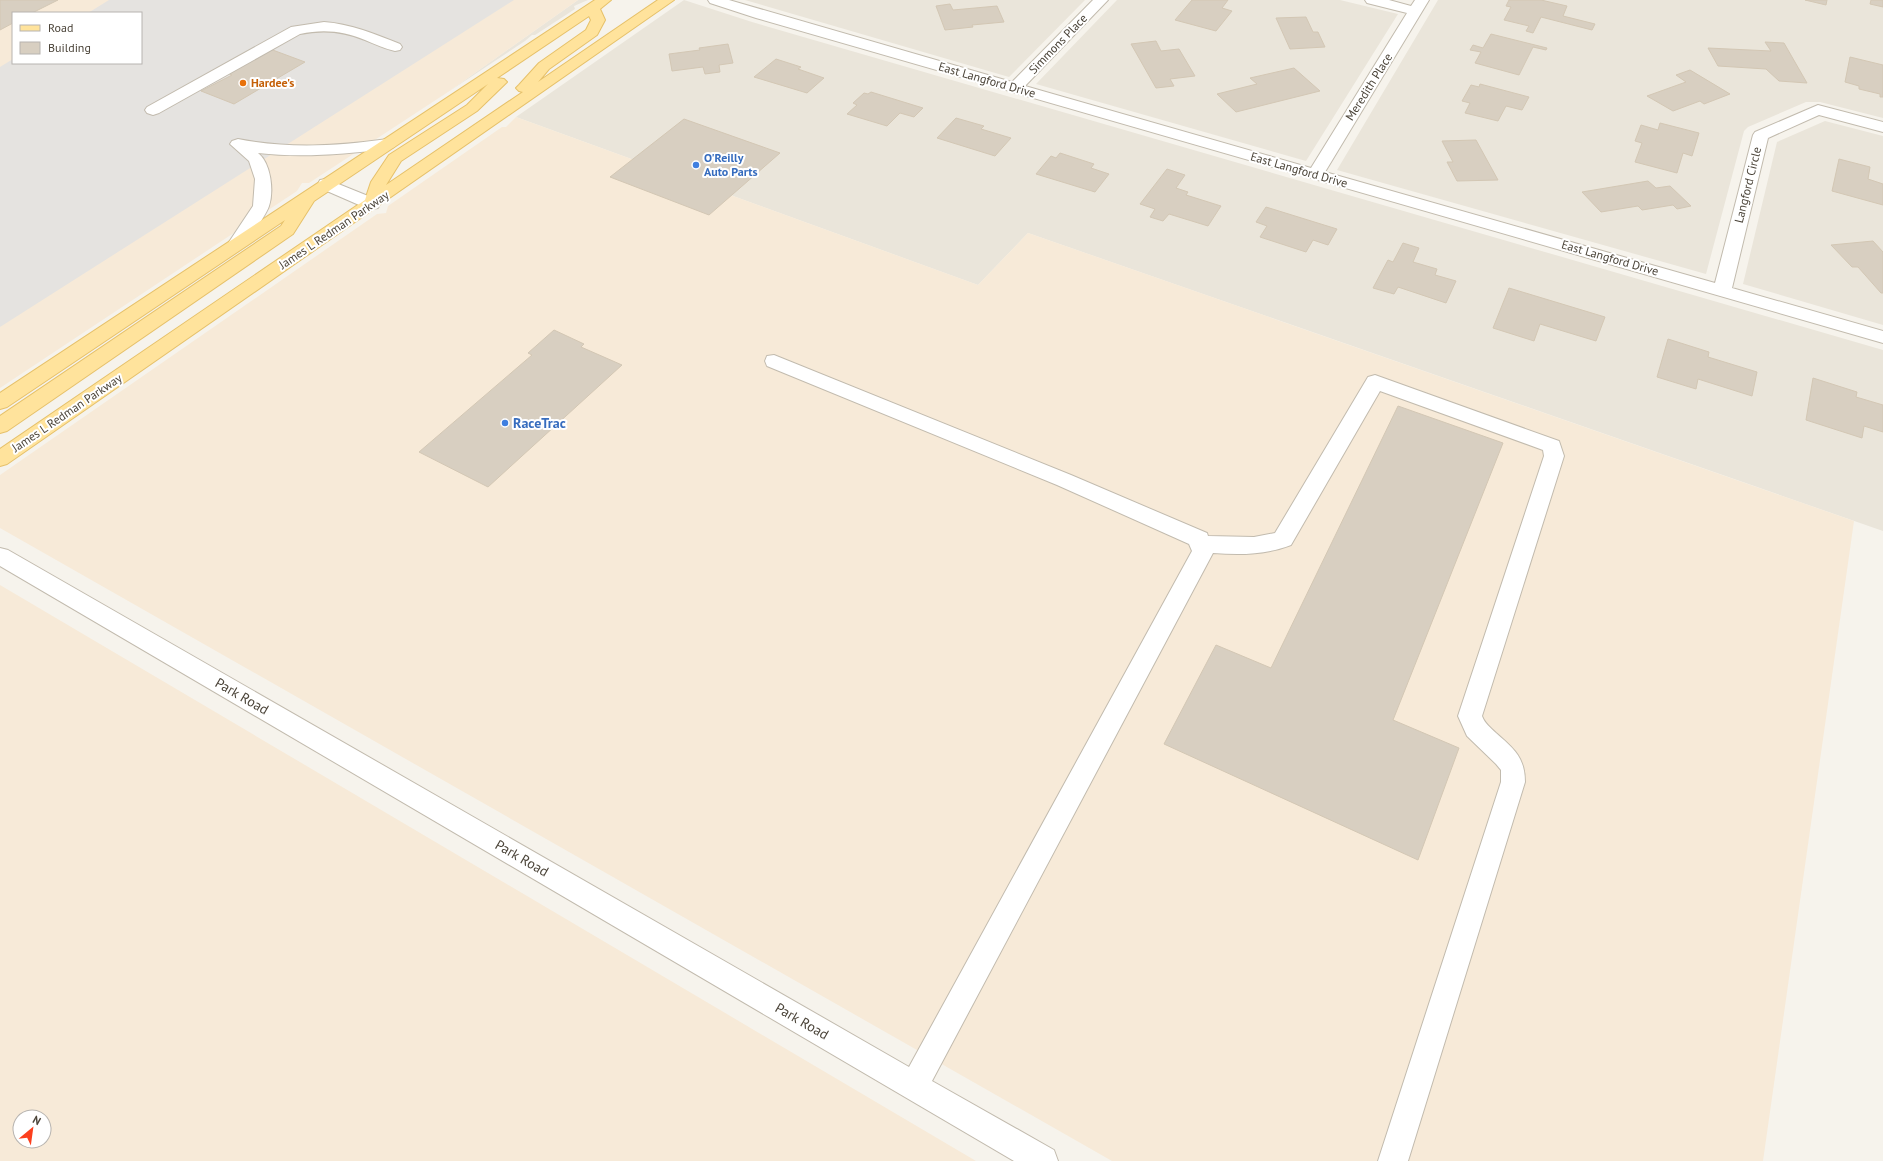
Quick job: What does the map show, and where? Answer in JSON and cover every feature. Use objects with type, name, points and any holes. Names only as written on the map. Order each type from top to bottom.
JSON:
[{"type":"main road","points":[[0,402],[238,242],[604,0]]},
{"type":"main road","name":"James L Redman Parkway","points":[[0,459],[667,0]]},
{"type":"main road","points":[[500,116],[544,66],[592,32],[598,20],[592,8]]},
{"type":"main road","points":[[372,204],[379,182],[395,158],[472,108],[537,45]]},
{"type":"main road","points":[[0,426],[287,230],[319,189]]},
{"type":"street","name":"East Langford Drive","points":[[715,0],[761,15],[1315,175],[1883,337]]},
{"type":"street","name":"Simmons Place","points":[[1015,88],[1101,0]]},
{"type":"street","points":[[1372,0],[1419,5]]},
{"type":"street","name":"Meredith Place","points":[[1315,175],[1419,5]]},
{"type":"street","points":[[153,110],[296,30],[314,25],[350,29],[395,47]]},
{"type":"street","name":"Langford Circle","points":[[1722,290],[1761,135],[1818,110],[1883,127]]},
{"type":"street","points":[[238,242],[261,206],[263,179],[256,159],[238,144],[258,148],[299,152],[340,150],[388,144]]},
{"type":"street","points":[[319,189],[372,204]]},
{"type":"street","points":[[774,361],[1064,480],[1199,539],[1203,551],[1199,561],[1185,584],[914,1086]]},
{"type":"street","points":[[1200,544],[1261,545],[1275,543],[1283,539],[1375,382],[1552,446],[1554,456],[1470,716],[1475,729],[1505,756],[1513,768],[1513,782],[1393,1161]]},
{"type":"street","name":"Park Road","points":[[0,556],[1044,1161]]},
{"type":"shaded area","points":[[0,0],[578,0],[448,92],[309,183],[302,183],[297,191],[0,388]]},
{"type":"shaded area","points":[[109,0],[514,0],[0,327],[0,67],[12,60],[12,64],[142,64],[142,12],[90,12]]},
{"type":"shaded area","points":[[578,0],[588,0],[574,6],[575,9],[535,35],[532,35],[448,92]]},
{"type":"shaded area","points":[[684,0],[752,22],[1883,350],[1883,531],[1028,233],[978,285],[516,117]]},
{"type":"shaded area","points":[[745,0],[1085,0],[1009,77]]},
{"type":"shaded area","points":[[1117,0],[1340,0],[1398,14],[1306,161],[1036,84]]},
{"type":"shaded area","points":[[1438,0],[1883,0],[1883,118],[1820,102],[1806,102],[1748,127],[1744,131],[1706,274],[1337,170]]},
{"type":"shaded area","points":[[516,117],[978,285],[1028,233],[1854,521],[1763,1161],[1112,1161],[0,528],[0,475],[377,214],[386,213],[388,206],[502,127],[506,127]]},
{"type":"shaded area","points":[[1825,121],[1883,136],[1883,325],[1743,284],[1777,142]]},
{"type":"shaded area","points":[[0,585],[976,1161],[0,1161]]},
{"type":"building","points":[[0,0],[58,0],[34,12],[12,12],[12,24],[0,30]]},
{"type":"building","points":[[1192,0],[1228,0],[1222,8],[1232,11],[1216,31],[1175,20]]},
{"type":"building","points":[[1509,0],[1541,0],[1567,6],[1563,16],[1595,24],[1592,30],[1541,17],[1533,33],[1526,31],[1529,26],[1504,20],[1511,7],[1506,6]]},
{"type":"building","points":[[1805,0],[1827,0],[1826,5]]},
{"type":"building","points":[[1871,0],[1883,0],[1883,7],[1870,4]]},
{"type":"building","points":[[950,4],[953,10],[997,6],[1004,22],[972,25],[973,27],[945,30],[936,6]]},
{"type":"building","points":[[1306,17],[1313,32],[1318,32],[1325,47],[1290,49],[1276,18]]},
{"type":"building","points":[[1491,34],[1547,48],[1546,50],[1533,47],[1519,75],[1475,63],[1481,52],[1470,50],[1473,45],[1483,48]]},
{"type":"building","points":[[1156,41],[1161,51],[1179,49],[1195,76],[1170,79],[1174,86],[1156,88],[1131,44]]},
{"type":"building","points":[[1765,42],[1784,43],[1807,83],[1779,81],[1766,69],[1718,66],[1708,48],[1771,51]]},
{"type":"building","points":[[728,44],[733,63],[719,65],[720,72],[705,74],[703,67],[672,71],[669,54],[700,50],[699,48]]},
{"type":"building","name":"Hardee's","points":[[270,49],[305,62],[234,104],[201,91],[232,75],[227,73],[244,63],[246,64]]},
{"type":"building","points":[[1850,57],[1883,65],[1883,97],[1880,97],[1880,94],[1859,89],[1859,86],[1845,82]]},
{"type":"building","points":[[776,59],[801,67],[798,69],[824,78],[807,93],[754,77]]},
{"type":"building","points":[[1294,68],[1320,91],[1236,112],[1217,94],[1257,84],[1250,78]]},
{"type":"building","points":[[1690,70],[1730,94],[1704,104],[1700,101],[1673,111],[1647,96],[1686,82],[1676,75]]},
{"type":"building","points":[[1480,84],[1529,97],[1522,110],[1506,106],[1498,121],[1465,113],[1470,103],[1462,101],[1471,85],[1479,87]]},
{"type":"building","points":[[871,92],[923,108],[914,117],[900,113],[887,126],[847,114],[857,105],[853,103],[864,93],[868,94]]},
{"type":"building","points":[[956,118],[984,126],[981,129],[1011,138],[995,156],[937,138]]},
{"type":"building","name":"O'Reilly Auto Parts","points":[[684,119],[780,153],[709,215],[610,177]]},
{"type":"building","points":[[1660,123],[1699,133],[1692,156],[1683,153],[1677,173],[1635,162],[1642,143],[1635,141],[1641,125],[1658,130]]},
{"type":"building","points":[[1476,140],[1498,180],[1457,181],[1447,162],[1453,162],[1442,141]]},
{"type":"building","points":[[1060,153],[1094,164],[1091,168],[1109,174],[1095,192],[1036,174],[1051,156],[1056,158]]},
{"type":"building","points":[[1839,159],[1870,167],[1868,179],[1883,184],[1883,205],[1832,191]]},
{"type":"building","points":[[1167,169],[1185,175],[1176,188],[1188,192],[1186,195],[1221,206],[1208,226],[1169,214],[1163,221],[1150,217],[1155,209],[1140,204]]},
{"type":"building","points":[[1648,181],[1656,188],[1670,186],[1691,206],[1677,209],[1673,205],[1642,210],[1638,206],[1601,212],[1582,192]]},
{"type":"building","points":[[1266,207],[1337,229],[1328,245],[1313,240],[1306,252],[1260,237],[1267,226],[1256,222]]},
{"type":"building","points":[[1873,241],[1883,252],[1883,293],[1881,293],[1858,267],[1852,267],[1831,245]]},
{"type":"building","points":[[1403,243],[1419,248],[1413,262],[1437,269],[1435,275],[1456,281],[1446,303],[1398,287],[1394,294],[1373,288],[1388,260],[1393,262]]},
{"type":"building","points":[[1509,288],[1605,317],[1596,341],[1540,324],[1534,341],[1493,328]]},
{"type":"building","name":"RaceTrac","points":[[554,330],[584,344],[581,347],[622,365],[488,487],[419,452],[532,355],[528,353]]},
{"type":"building","points":[[1668,339],[1709,352],[1708,357],[1757,372],[1752,396],[1698,379],[1696,389],[1657,377]]},
{"type":"building","points":[[1813,378],[1857,392],[1856,397],[1883,405],[1883,432],[1864,426],[1862,438],[1806,420]]},
{"type":"building","points":[[1398,406],[1503,443],[1393,720],[1459,748],[1418,860],[1164,744],[1216,645],[1271,668]]},
{"type":"place","name":"Hardee's","points":[[243,83]]},
{"type":"place","name":"O'Reilly Auto Parts","points":[[696,165]]},
{"type":"place","name":"RaceTrac","points":[[505,423]]}]
